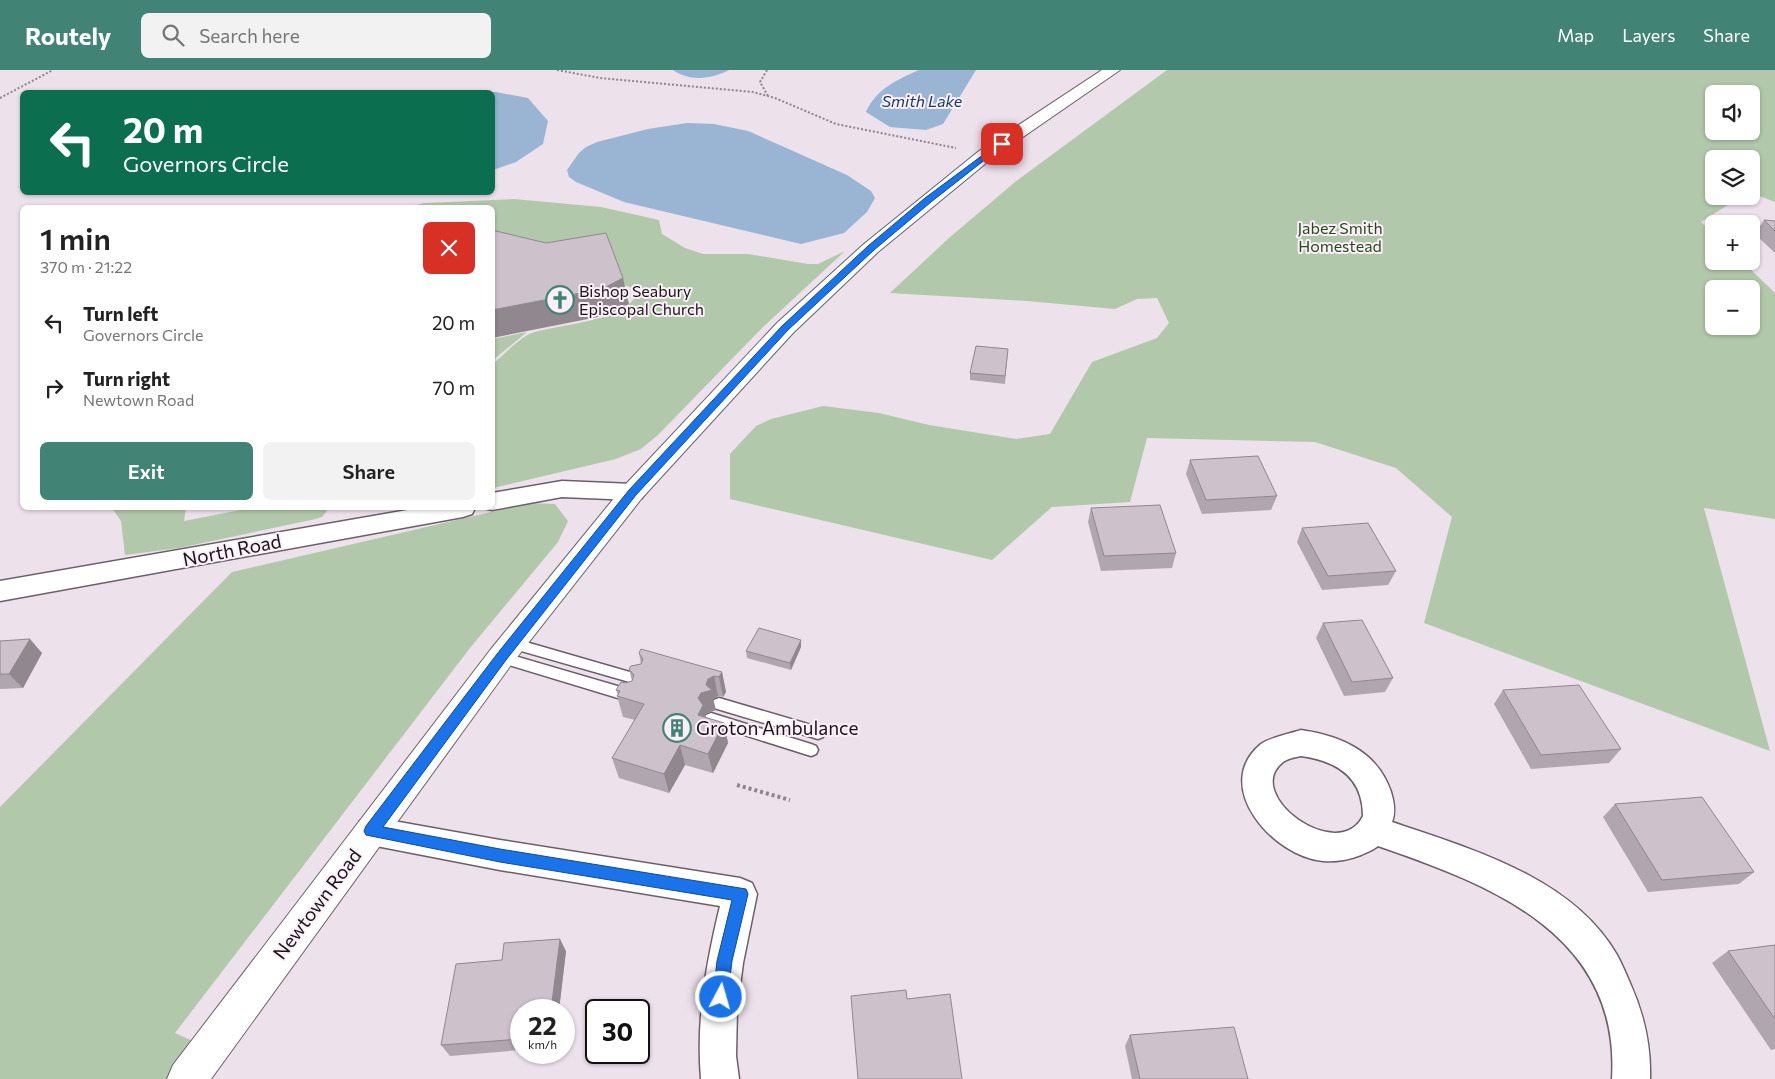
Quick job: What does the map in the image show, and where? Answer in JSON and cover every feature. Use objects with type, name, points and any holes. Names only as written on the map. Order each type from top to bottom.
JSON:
[{"type":"main road","points":[[633,492],[785,328],[871,248],[986,156],[1112,70]]},
{"type":"main road","name":"Newtown Road","points":[[188,1079],[507,650],[633,492]]},
{"type":"street","points":[[495,501],[562,489],[633,492]]},
{"type":"street","name":"North Road","points":[[0,591],[87,578],[452,510]]},
{"type":"street","points":[[1373,830],[1448,856],[1492,874],[1529,894],[1567,920],[1598,954],[1617,992],[1629,1032],[1633,1059],[1631,1079]]},
{"type":"street","points":[[371,831],[500,855],[740,894],[725,961],[716,1051],[720,1079]]},
{"type":"lane","points":[[507,650],[640,680]]},
{"type":"lane","points":[[507,650],[631,696]]},
{"type":"lane","points":[[719,704],[818,733]]},
{"type":"lane","points":[[711,720],[811,750]]},
{"type":"path","points":[[0,98],[53,70]]},
{"type":"path","points":[[557,70],[600,78],[753,92],[768,96],[836,124],[888,136],[921,140],[986,156]]},
{"type":"path","points":[[767,70],[760,82],[768,96]]},
{"type":"path","points":[[738,784],[790,800]]},
{"type":"green space","name":"Jabez Smith Homestead","points":[[1167,70],[1775,70],[1775,202],[1760,196],[1760,150],[1705,150],[1705,205],[1728,205],[1712,215],[1705,215],[1705,219],[1701,222],[1705,226],[1705,270],[1751,270],[1775,293],[1775,519],[1704,508],[1770,751],[1424,623],[1452,517],[1396,468],[1315,442],[1147,438],[1130,502],[1052,507],[992,560],[730,499],[730,454],[756,426],[771,419],[823,406],[879,413],[929,425],[1016,439],[1050,434],[1092,362],[1157,338],[1169,323],[1157,298],[1137,299],[1115,309],[1027,301],[890,293],[949,238],[1015,182]]},
{"type":"green space","points":[[514,199],[601,207],[659,220],[662,234],[685,248],[703,254],[748,254],[818,264],[845,251],[761,329],[658,435],[641,449],[616,459],[495,488],[495,362],[527,335],[607,316],[621,310],[632,302],[636,292],[633,288],[624,285],[495,253],[495,205],[416,205],[424,203]]},
{"type":"green space","points":[[527,332],[495,358],[495,339]]},
{"type":"green space","points":[[530,503],[555,504],[568,521],[558,542],[470,648],[175,1033],[197,1043],[170,1079],[0,1079],[0,807],[232,572]]},
{"type":"green space","points":[[113,510],[186,510],[184,521],[241,510],[327,510],[322,517],[316,519],[179,548],[125,555],[121,521]]},
{"type":"water","points":[[673,70],[729,70],[708,77],[694,78]]},
{"type":"water","name":"Smith Lake","points":[[919,70],[976,70],[943,124],[926,130],[890,127],[866,112],[881,91]]},
{"type":"water","points":[[495,92],[528,98],[548,121],[543,144],[516,162],[495,169]]},
{"type":"water","points":[[687,123],[714,124],[748,131],[847,175],[871,191],[875,198],[867,212],[844,233],[801,244],[624,202],[576,182],[569,177],[567,170],[579,153],[586,147],[597,142],[648,129]]},
{"type":"building","points":[[1764,220],[1775,221],[1775,231]]},
{"type":"building","points":[[495,231],[546,243],[606,233],[623,278],[602,289],[495,309]]},
{"type":"building","points":[[976,346],[1008,349],[1005,376],[970,373]]},
{"type":"building","points":[[1258,456],[1277,496],[1206,500],[1190,460]]},
{"type":"building","points":[[1160,505],[1176,553],[1104,556],[1091,508]]},
{"type":"building","points":[[1368,523],[1396,571],[1328,576],[1302,528]]},
{"type":"building","points":[[1362,620],[1393,678],[1352,682],[1323,623]]},
{"type":"building","name":"Groton Ambulance","points":[[759,628],[801,640],[790,663],[746,651]]},
{"type":"building","points":[[30,639],[9,674],[0,674],[0,641]]},
{"type":"building","name":"Groton Ambulance","points":[[641,649],[722,672],[719,677],[714,676],[708,679],[706,685],[712,690],[701,693],[698,698],[703,705],[698,715],[724,723],[708,754],[680,745],[664,774],[612,758],[644,704],[617,696],[620,691],[616,690],[621,682],[632,681],[634,675],[629,669],[631,666],[641,664],[643,659],[639,653]]},
{"type":"building","points":[[1579,685],[1621,749],[1541,755],[1503,690]]},
{"type":"building","points":[[1702,797],[1754,872],[1662,880],[1615,804]]},
{"type":"building","points":[[560,939],[552,999],[510,999],[510,1040],[441,1045],[456,964],[502,960],[504,943]]},
{"type":"building","points":[[1775,945],[1775,1019],[1728,951]]},
{"type":"building","points":[[906,990],[907,999],[950,994],[962,1079],[858,1079],[851,996]]},
{"type":"building","points":[[1234,1027],[1248,1079],[1140,1079],[1130,1035]]},
{"type":"place","name":"Bishop Seabury Episcopal Church","points":[[560,300]]},
{"type":"place","name":"Groton Ambulance","points":[[677,728]]},
{"type":"route","points":[[721,997],[725,961],[740,894],[500,855],[371,831],[501,657],[633,492],[785,328],[871,248],[928,200],[1002,144]]}]
